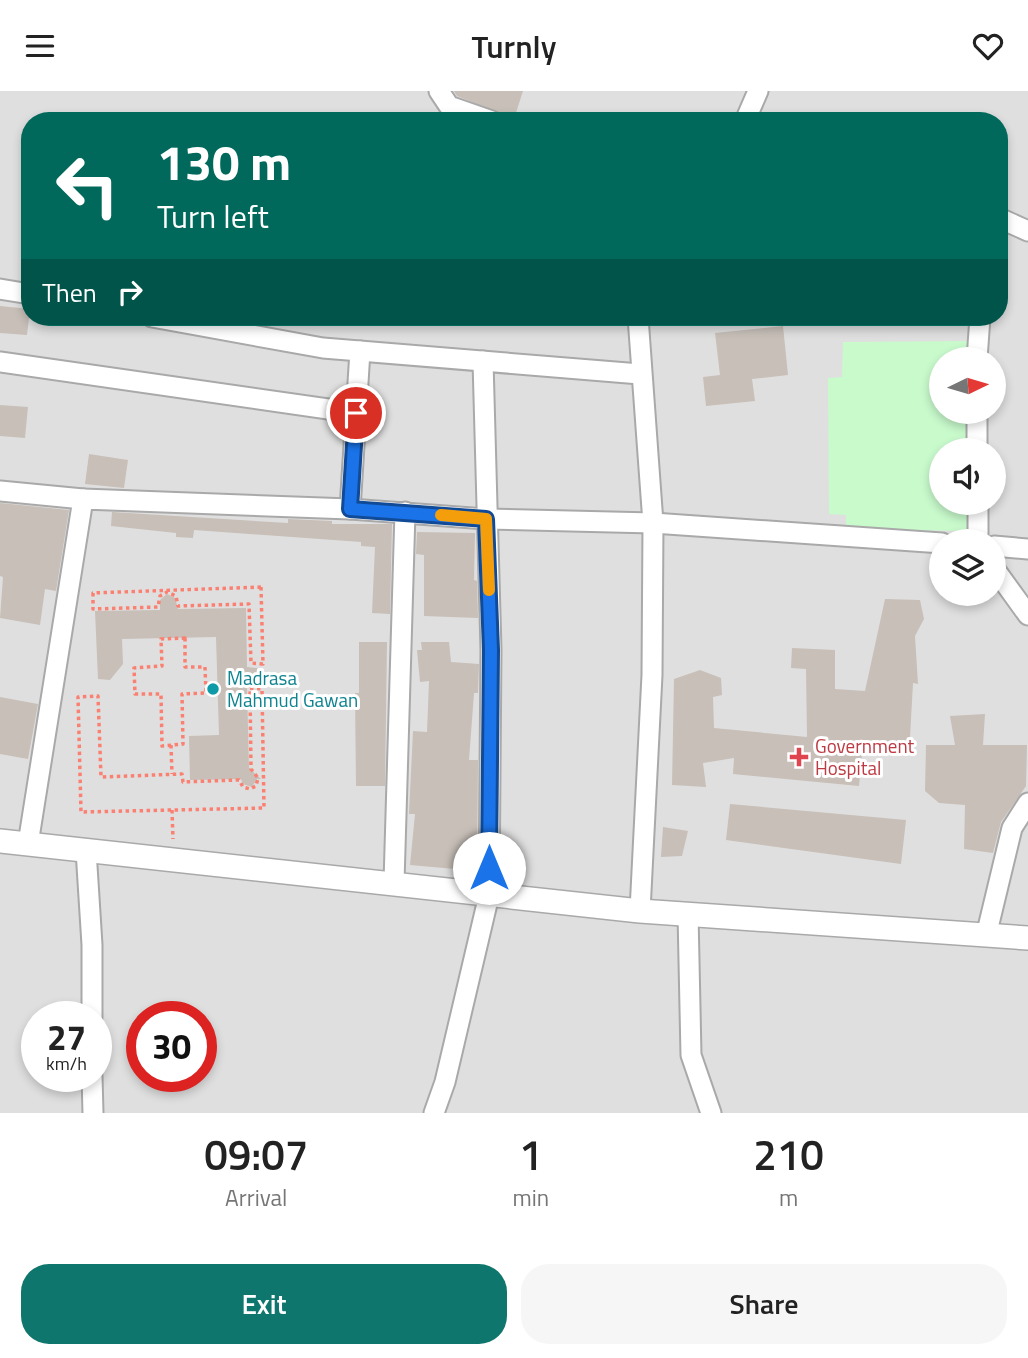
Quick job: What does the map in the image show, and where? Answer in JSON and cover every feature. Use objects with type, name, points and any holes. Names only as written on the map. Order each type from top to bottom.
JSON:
[{"type":"street","points":[[439,91],[449,106],[466,112]]},
{"type":"street","points":[[749,112],[758,91]]},
{"type":"street","points":[[1008,222],[1028,230]]},
{"type":"street","points":[[0,289],[21,292]]},
{"type":"street","points":[[202,326],[323,348],[640,374]]},
{"type":"street","points":[[638,326],[653,523],[652,675],[640,911]]},
{"type":"street","points":[[978,347],[979,326]]},
{"type":"street","points":[[350,509],[360,351]]},
{"type":"street","points":[[434,1113],[445,1082],[489,895],[491,650],[483,361]]},
{"type":"street","points":[[0,362],[356,413]]},
{"type":"street","points":[[0,492],[83,499],[405,512],[486,519],[653,523],[929,542]]},
{"type":"street","points":[[28,844],[83,499]]},
{"type":"street","points":[[394,882],[405,512]]},
{"type":"street","points":[[1006,547],[1028,549]]},
{"type":"street","points":[[1006,585],[1028,615]]},
{"type":"street","points":[[986,936],[1012,828],[1028,803]]},
{"type":"street","points":[[0,841],[640,911],[1028,939]]},
{"type":"street","points":[[86,850],[92,945],[92,1001]]},
{"type":"street","points":[[688,914],[691,1055],[711,1113]]},
{"type":"street","points":[[92,1092],[93,1113]]},
{"type":"path","points":[[261,587],[263,664],[251,663],[249,604],[178,606],[177,596],[167,592],[160,596],[159,607],[93,609],[93,593],[261,587]]},
{"type":"path","points":[[185,638],[185,667],[205,667],[206,693],[182,694],[183,744],[171,745],[162,745],[161,694],[135,694],[134,668],[162,666],[161,639],[185,638]]},
{"type":"path","points":[[250,688],[262,689],[264,808],[172,810],[81,812],[78,697],[98,697],[101,777],[182,774],[183,782],[239,780],[246,788],[256,786],[258,778],[251,769],[250,688]]},
{"type":"path","points":[[171,745],[172,774]]},
{"type":"path","points":[[172,810],[173,859]]},
{"type":"shaded area","points":[[0,91],[1028,91],[1028,1113],[0,1113]]},
{"type":"green space","points":[[968,341],[968,347],[929,347],[929,424],[968,424],[967,438],[929,438],[929,515],[967,515],[967,529],[846,529],[846,515],[829,514],[828,378],[842,377],[843,342]]},
{"type":"building","points":[[454,91],[523,91],[516,112],[497,112],[457,96]]},
{"type":"building","points":[[0,306],[21,308],[21,326],[28,326],[27,335],[0,333]]},
{"type":"building","points":[[783,326],[788,375],[752,379],[755,401],[706,406],[703,377],[720,375],[715,333]]},
{"type":"building","points":[[0,405],[28,407],[25,438],[0,436]]},
{"type":"building","points":[[89,454],[128,460],[124,488],[85,484]]},
{"type":"building","points":[[0,503],[69,510],[56,591],[45,589],[40,625],[0,618],[3,577],[0,576]]},
{"type":"building","points":[[112,512],[288,523],[288,519],[332,521],[332,524],[392,524],[390,614],[372,613],[375,547],[361,546],[361,542],[194,530],[193,538],[176,537],[176,533],[111,526]]},
{"type":"building","points":[[417,532],[475,533],[474,580],[477,581],[478,618],[424,616],[424,555],[416,554]]},
{"type":"building","points":[[167,594],[175,598],[178,609],[246,608],[247,667],[257,668],[262,675],[258,683],[247,687],[249,768],[261,779],[257,779],[252,787],[243,784],[241,779],[190,780],[189,736],[219,735],[216,637],[122,639],[123,664],[110,680],[98,679],[95,611],[160,610],[160,600]]},
{"type":"building","points":[[885,599],[920,600],[924,619],[915,636],[918,684],[913,683],[909,755],[862,753],[859,786],[733,774],[734,758],[703,763],[706,787],[672,785],[674,679],[700,670],[721,678],[722,695],[713,697],[714,728],[807,737],[806,669],[791,668],[792,648],[835,650],[835,689],[865,691]]},
{"type":"building","points":[[359,642],[387,642],[385,786],[356,786],[355,693],[359,693]]},
{"type":"building","points":[[421,642],[449,642],[451,662],[479,664],[469,760],[478,760],[477,871],[410,865],[415,814],[409,814],[413,731],[427,732],[429,681],[420,682],[417,650],[422,650]]},
{"type":"building","points":[[0,697],[38,704],[28,759],[0,754]]},
{"type":"building","points":[[985,714],[983,745],[1027,745],[1026,786],[1001,822],[993,853],[964,849],[965,805],[939,803],[925,791],[926,745],[955,745],[950,716]]},
{"type":"building","points":[[730,804],[906,820],[901,864],[726,840]]},
{"type":"building","points":[[663,827],[688,831],[682,856],[661,857]]},
{"type":"slow traffic","points":[[441,515],[486,519],[489,590]]},
{"type":"place","name":"Madrasa Mahmud Gawan","points":[[213,689]]},
{"type":"place","name":"Government Hospital","points":[[799,757]]},
{"type":"route","points":[[356,413],[350,509],[486,519],[491,650],[489,868]]}]
